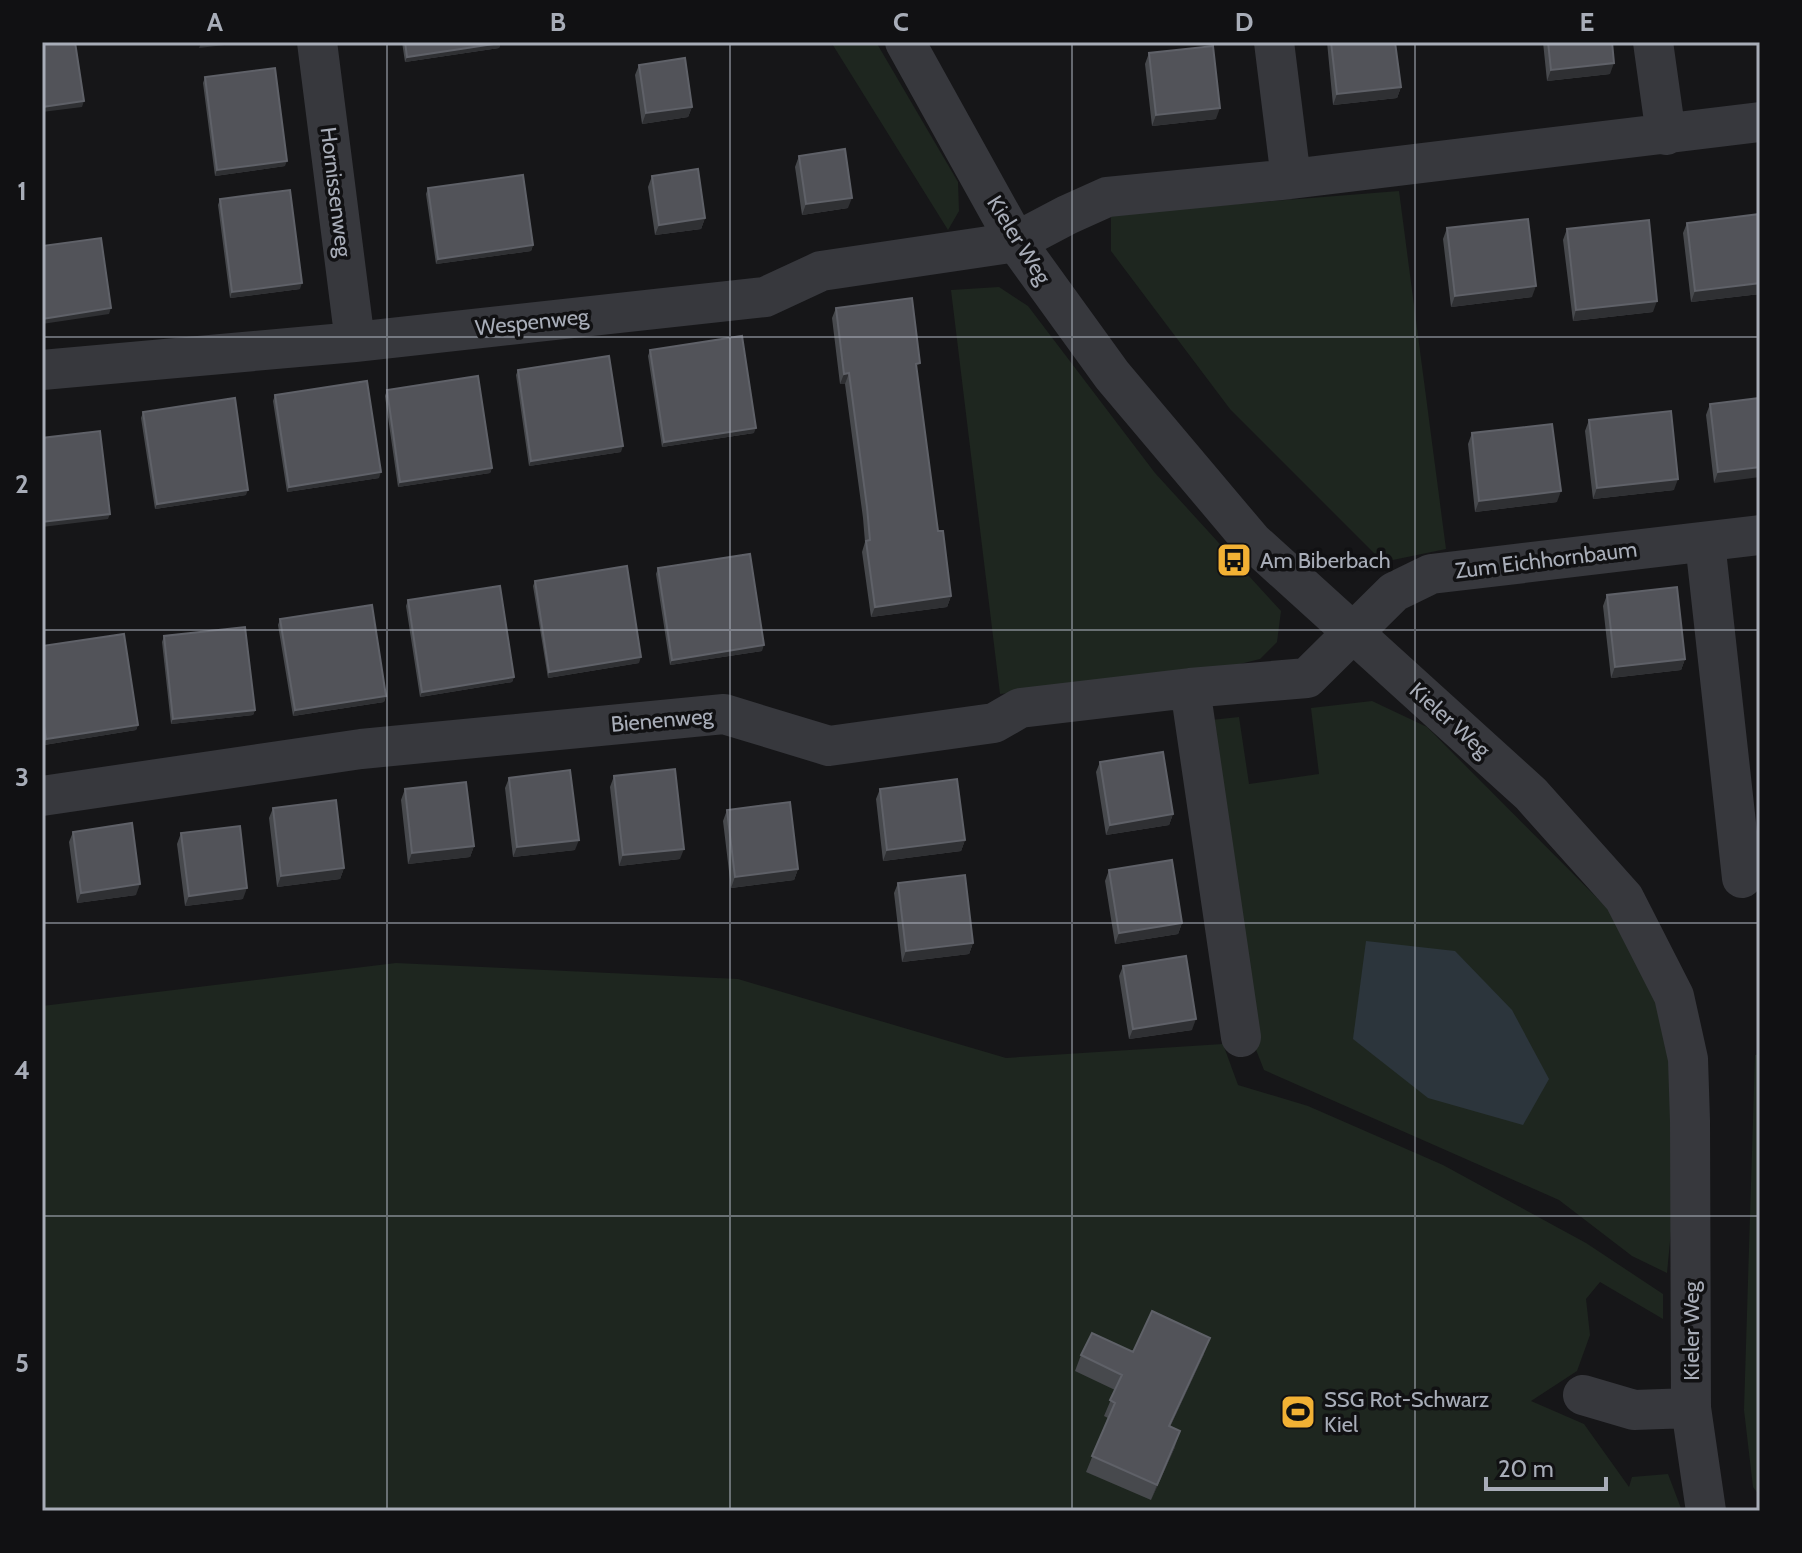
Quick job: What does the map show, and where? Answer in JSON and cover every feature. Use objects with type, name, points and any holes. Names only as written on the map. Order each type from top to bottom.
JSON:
[{"type":"street","name":"Hornissenweg","points":[[317,42],[355,342]]},
{"type":"street","name":"Kieler Weg","points":[[905,42],[1016,242],[1112,375],[1252,541],[1531,794],[1624,898],[1674,996],[1688,1059],[1691,1408],[1706,1511]]},
{"type":"street","points":[[1274,42],[1291,179]]},
{"type":"street","points":[[1653,42],[1666,135]]},
{"type":"street","points":[[1016,242],[1107,197],[1291,179],[1760,122]]},
{"type":"street","name":"Wespenweg","points":[[42,370],[355,342],[765,297],[821,271],[1016,242]]},
{"type":"street","name":"Zum Eichhornbaum","points":[[1353,633],[1394,592],[1431,574],[1760,535]]},
{"type":"street","points":[[1705,542],[1742,878]]},
{"type":"street","name":"Bienenweg","points":[[42,796],[361,749],[724,714],[829,746],[994,723],[1020,708],[1307,678],[1353,633]]},
{"type":"street","points":[[1190,688],[1241,1037]]},
{"type":"street","points":[[1583,1395],[1634,1410],[1691,1408]]},
{"type":"shaded area","points":[[831,42],[876,42],[958,182],[959,211],[948,230]]},
{"type":"shaded area","points":[[1399,191],[1446,549],[1383,562],[1230,409],[1111,251],[1111,214]]},
{"type":"shaded area","points":[[999,287],[1028,306],[1155,473],[1281,611],[1277,642],[1260,659],[1208,672],[1000,694],[951,290]]},
{"type":"shaded area","points":[[1372,701],[1427,727],[1608,909],[1651,978],[1672,1051],[1677,1168],[1667,1273],[1632,1256],[1559,1200],[1264,1070],[1253,1042],[1211,720],[1239,717],[1249,784],[1319,774],[1311,708]]},
{"type":"shaded area","points":[[1366,941],[1455,951],[1512,1010],[1549,1079],[1523,1125],[1428,1098],[1353,1039]]},
{"type":"shaded area","points":[[396,963],[738,979],[1006,1058],[1223,1044],[1238,1085],[1308,1106],[1443,1165],[1586,1243],[1663,1294],[1663,1319],[1600,1282],[1586,1299],[1590,1335],[1577,1371],[1531,1401],[1584,1424],[1629,1487],[1632,1477],[1668,1474],[1682,1511],[42,1511],[42,1006]]},
{"type":"shaded area","points":[[1760,1054],[1760,1496],[1753,1487],[1744,1410],[1755,1055]]},
{"type":"building","points":[[42,42],[75,42],[84,101],[42,107]]},
{"type":"building","points":[[405,42],[501,42],[501,43],[407,57]]},
{"type":"building","points":[[1331,42],[1395,42],[1401,87],[1337,94]]},
{"type":"building","points":[[1548,42],[1612,42],[1614,63],[1551,70]]},
{"type":"building","points":[[1213,46],[1220,108],[1156,115],[1149,53]]},
{"type":"building","points":[[685,58],[692,107],[646,113],[639,65]]},
{"type":"building","points":[[275,68],[287,161],[217,170],[205,77]]},
{"type":"building","points":[[845,149],[852,198],[806,204],[799,156]]},
{"type":"building","points":[[698,169],[705,218],[659,225],[652,176]]},
{"type":"building","points":[[523,175],[533,245],[438,259],[428,188]]},
{"type":"building","points":[[290,190],[302,283],[232,292],[220,199]]},
{"type":"building","points":[[1760,214],[1760,283],[1695,291],[1687,223]]},
{"type":"building","points":[[1528,219],[1536,286],[1455,296],[1447,228]]},
{"type":"building","points":[[1649,220],[1657,301],[1576,310],[1567,229]]},
{"type":"building","points":[[101,238],[111,308],[42,319],[42,246]]},
{"type":"building","points":[[912,298],[920,363],[916,364],[938,531],[943,531],[951,596],[875,607],[866,541],[870,540],[867,507],[849,373],[844,374],[836,308]]},
{"type":"building","points":[[742,336],[756,428],[664,442],[650,350]]},
{"type":"building","points":[[609,356],[623,446],[531,461],[518,370]]},
{"type":"building","points":[[478,376],[492,468],[400,482],[387,390]]},
{"type":"building","points":[[367,381],[381,472],[289,487],[275,395]]},
{"type":"building","points":[[235,398],[248,490],[157,504],[143,412]]},
{"type":"building","points":[[1760,398],[1760,467],[1718,472],[1710,404]]},
{"type":"building","points":[[1671,411],[1678,479],[1597,488],[1589,420]]},
{"type":"building","points":[[1552,424],[1561,491],[1479,501],[1472,433]]},
{"type":"building","points":[[100,431],[110,514],[42,522],[42,438]]},
{"type":"building","points":[[750,554],[764,645],[672,660],[658,568]]},
{"type":"building","points":[[627,566],[641,657],[549,672],[535,581]]},
{"type":"building","points":[[500,586],[514,677],[422,692],[408,600]]},
{"type":"building","points":[[1677,587],[1685,659],[1615,667],[1607,595]]},
{"type":"building","points":[[372,605],[386,696],[295,710],[280,619]]},
{"type":"building","points":[[245,627],[255,710],[173,719],[164,636]]},
{"type":"building","points":[[124,634],[138,725],[46,739],[42,712],[42,646]]},
{"type":"building","points":[[1163,752],[1173,814],[1110,825],[1100,762]]},
{"type":"building","points":[[675,769],[684,849],[623,855],[614,776]]},
{"type":"building","points":[[570,770],[579,840],[517,847],[509,778]]},
{"type":"building","points":[[957,779],[965,840],[887,850],[880,789]]},
{"type":"building","points":[[466,782],[474,846],[412,853],[405,789]]},
{"type":"building","points":[[336,800],[344,868],[281,876],[273,808]]},
{"type":"building","points":[[790,802],[798,869],[735,877],[727,810]]},
{"type":"building","points":[[132,823],[140,884],[81,893],[73,832]]},
{"type":"building","points":[[240,826],[247,888],[189,896],[181,833]]},
{"type":"building","points":[[1172,860],[1182,923],[1119,933],[1109,870]]},
{"type":"building","points":[[965,875],[973,943],[906,951],[898,883]]},
{"type":"building","points":[[1186,956],[1196,1019],[1133,1029],[1123,966]]},
{"type":"building","points":[[1152,1311],[1210,1338],[1169,1426],[1180,1431],[1157,1485],[1092,1456],[1115,1403],[1110,1400],[1122,1375],[1081,1355],[1092,1333],[1133,1352]]},
{"type":"place","name":"Am Biberbach","points":[[1234,560]]},
{"type":"place","name":"SSG Rot-Schwarz Kiel","points":[[1298,1412]]}]
